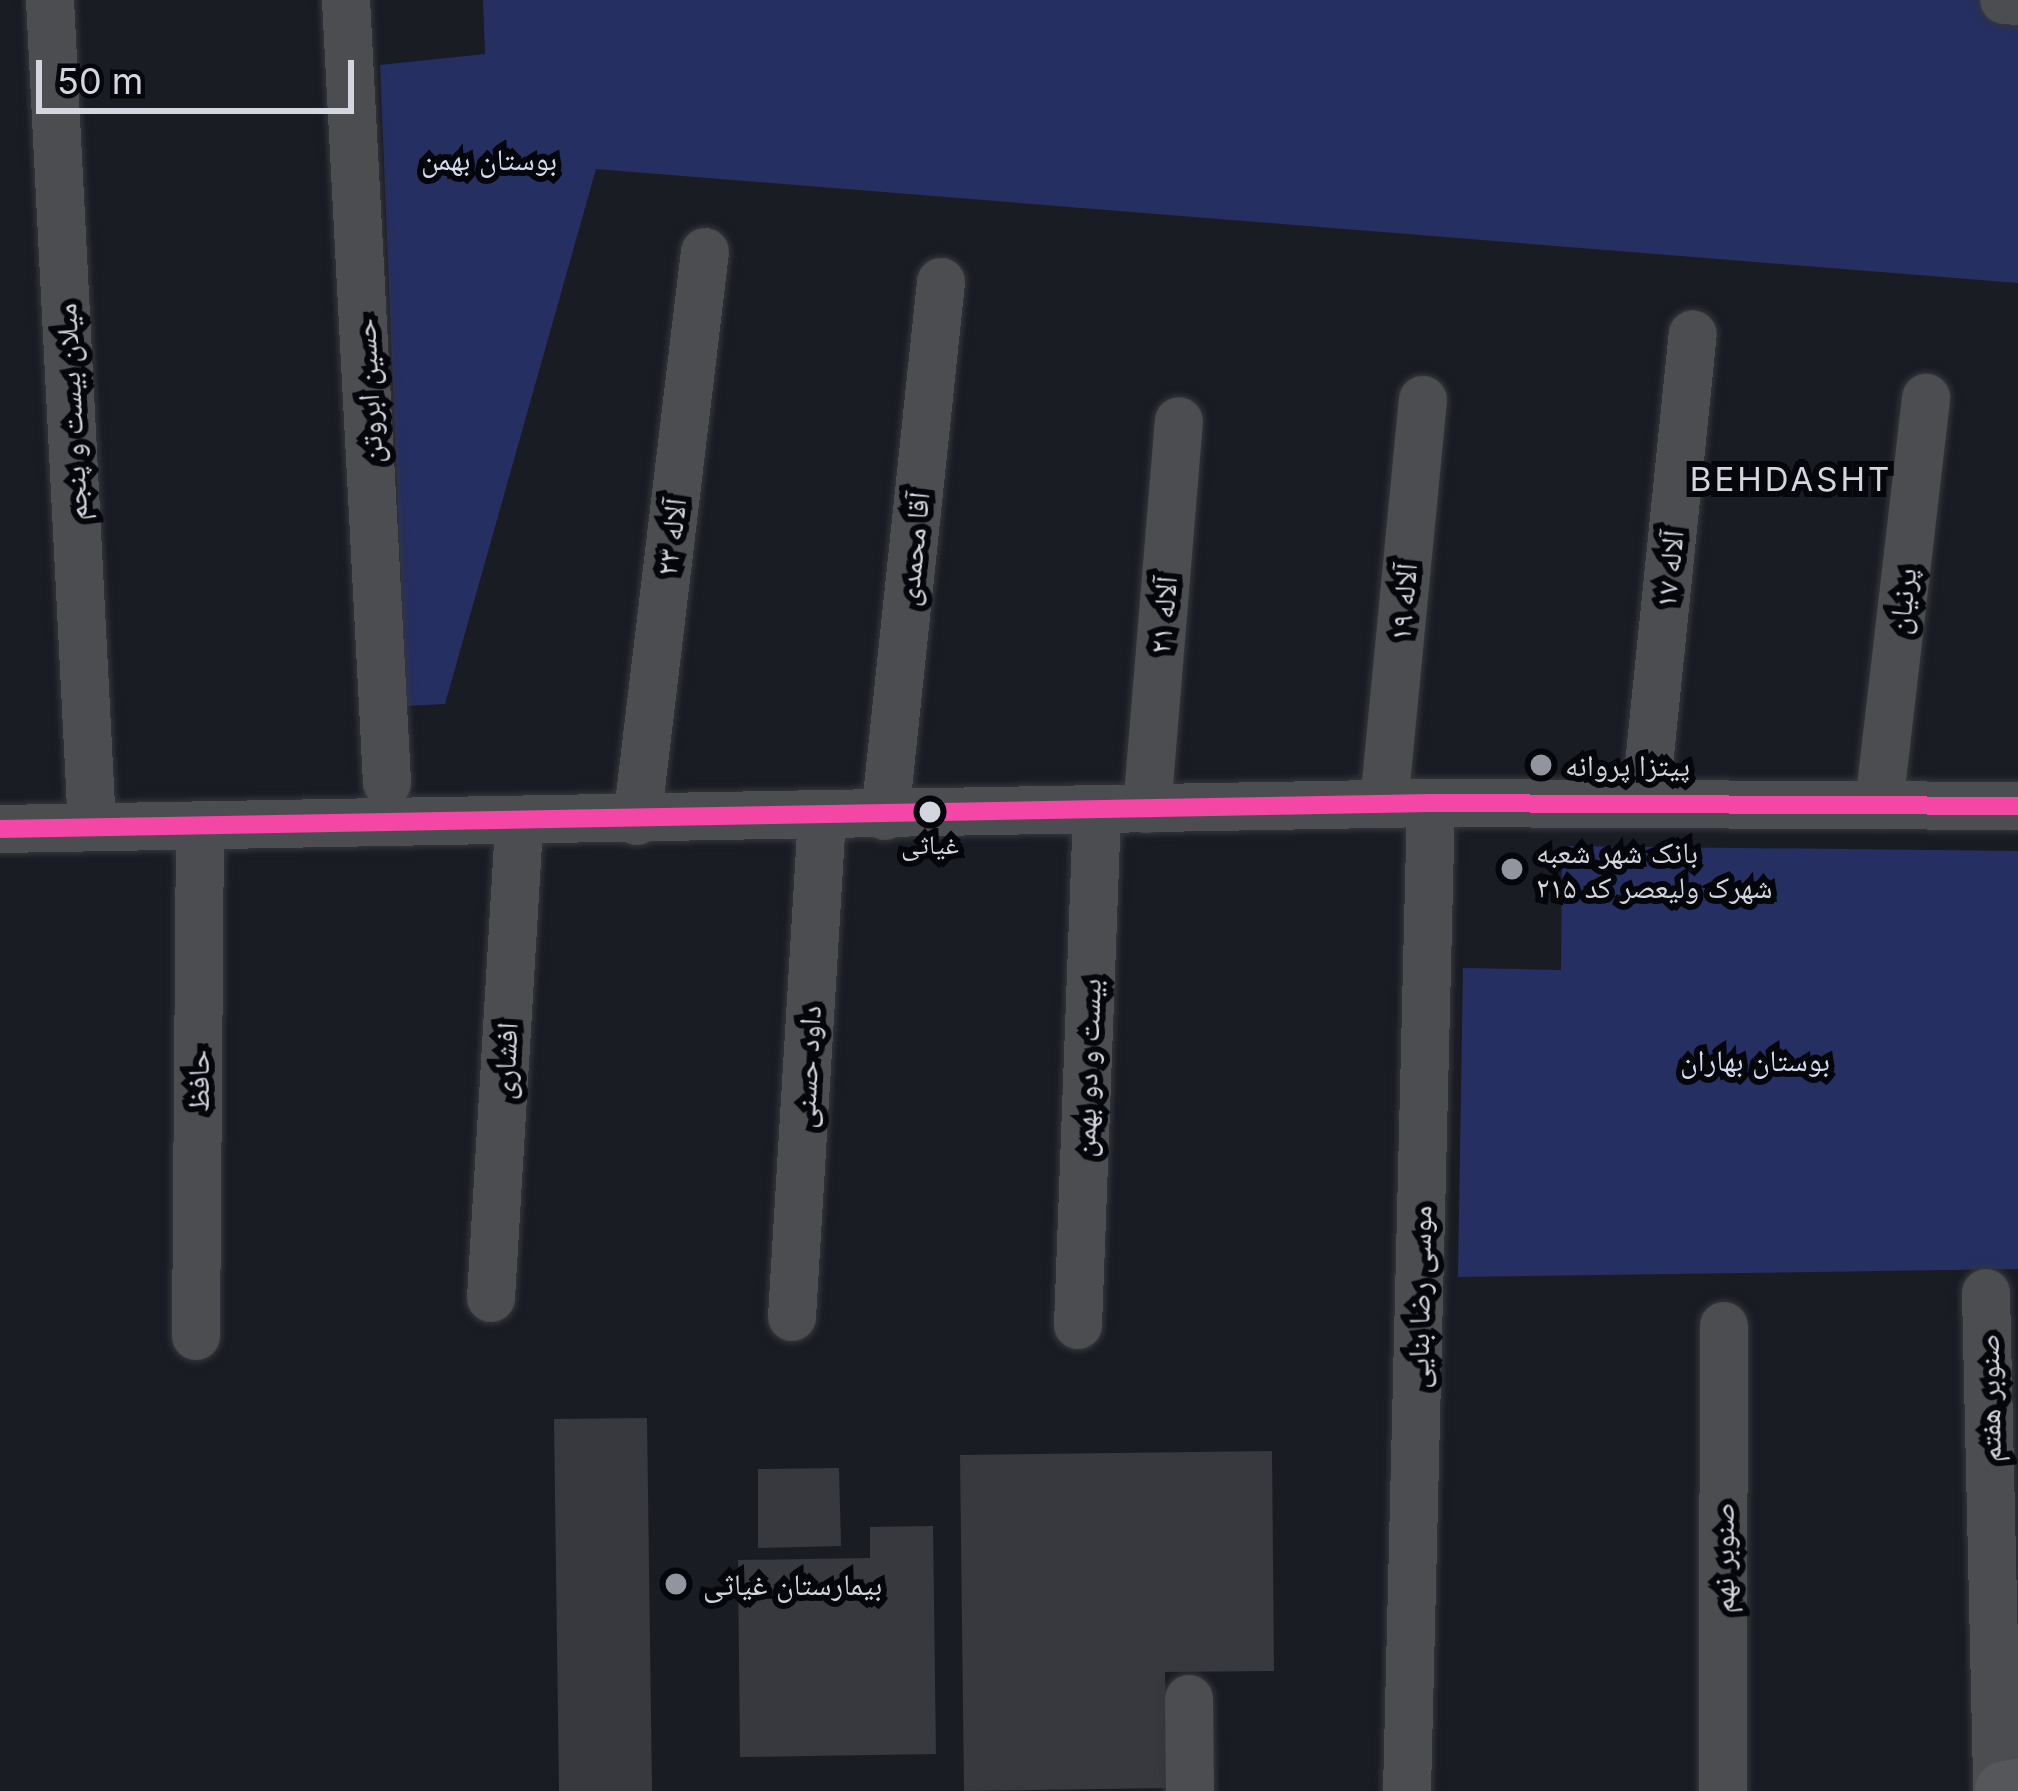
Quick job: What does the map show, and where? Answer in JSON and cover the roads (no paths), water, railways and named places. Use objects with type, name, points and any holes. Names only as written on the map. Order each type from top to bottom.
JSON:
[{"type":"main road","points":[[2001,1791],[2018,1789]]},
{"type":"street","name":"میلان بیست و پنجم","points":[[50,0],[92,825]]},
{"type":"street","name":"حسین ابروتن","points":[[346,0],[386,783]]},
{"type":"street","points":[[2004,0],[2018,1]]},
{"type":"street","name":"آلاله ۲۳","points":[[637,821],[705,252]]},
{"type":"street","name":"آقا محمدی","points":[[885,816],[941,283]]},
{"type":"street","name":"آلاله ۱۷","points":[[1645,804],[1694,334]]},
{"type":"street","name":"پرنیان","points":[[1879,805],[1926,398]]},
{"type":"street","name":"آلاله ۱۹","points":[[1408,804],[1423,400]]},
{"type":"street","name":"آلاله ۲۱","points":[[1147,809],[1179,422]]},
{"type":"street","points":[[0,830],[1408,804],[2018,806]]},
{"type":"street","name":"موسی رضا بنایی","points":[[1407,1791],[1408,804]]},
{"type":"street","name":"بیست و دو بهمن","points":[[1078,1325],[1097,811]]},
{"type":"street","name":"داود حسنی","points":[[792,1317],[822,817]]},
{"type":"street","name":"افشاری","points":[[491,1298],[519,824]]},
{"type":"street","name":"حافظ","points":[[196,1336],[200,825]]},
{"type":"street","name":"صنوبر هفتم","points":[[1986,1293],[2001,1791]]},
{"type":"street","name":"صنوبر نهم","points":[[1723,1791],[1724,1326]]},
{"type":"street","points":[[1189,1699],[1190,1791]]},
{"type":"place","name":"پیتزا پروانه","points":[[1541,765]]},
{"type":"place","name":"غیاثی","points":[[930,812]]},
{"type":"place","name":"بانک شهر شعبه شهرک ولیعصر کد ۲۱۵","points":[[1512,869]]},
{"type":"place","name":"بیمارستان غیاثی","points":[[676,1584]]},
{"type":"district","name":"BEHDASHT","points":[[1791,480]]},
{"type":"park label","name":"بوستان بهمن","points":[[489,159]]},
{"type":"park label","name":"بوستان بهاران","points":[[1755,1060]]}]
